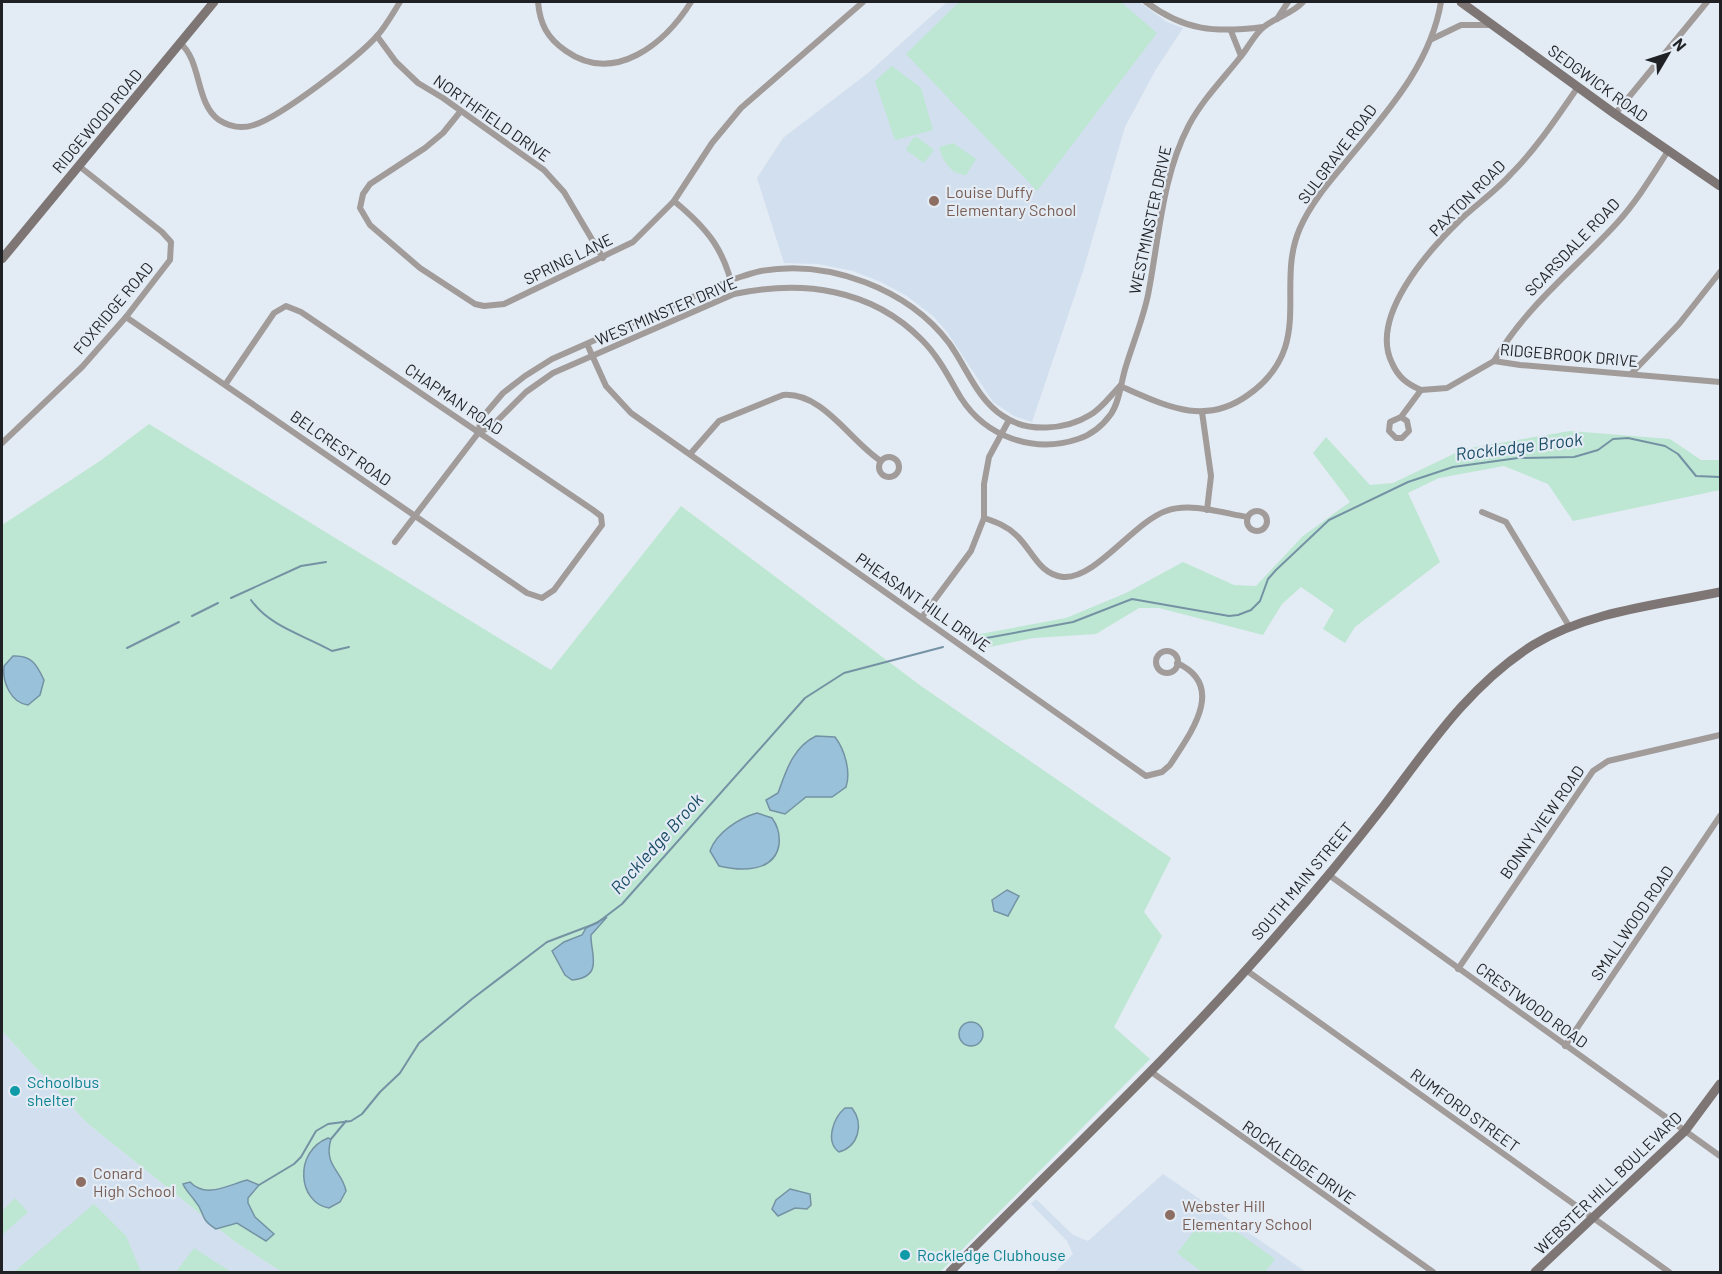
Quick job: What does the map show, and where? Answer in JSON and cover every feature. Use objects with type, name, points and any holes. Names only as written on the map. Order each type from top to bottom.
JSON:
[{"type":"main road","name":"RIDGEWOOD ROAD","points":[[2,259],[214,2]]},
{"type":"main road","name":"SEDGWICK ROAD","points":[[1461,2],[1615,114],[1720,186]]},
{"type":"main road","name":"SOUTH MAIN STREET","points":[[950,1272],[1150,1071],[1246,970],[1329,875],[1462,706],[1513,659],[1569,626],[1593,618],[1720,592]]},
{"type":"main road","name":"WEBSTER HILL BOULEVARD","points":[[1536,1272],[1685,1131],[1720,1084]]},
{"type":"street","points":[[180,44],[187,51],[209,109],[217,119],[240,128],[263,122],[295,101],[377,36],[400,2]]},
{"type":"street","points":[[538,2],[539,18],[547,34],[579,60],[597,65],[614,65],[646,49],[674,23],[691,2]]},
{"type":"street","name":"SPRING LANE","points":[[460,112],[443,133],[370,184],[363,194],[360,208],[370,225],[420,268],[483,306],[504,304],[633,242],[674,201],[712,143],[741,108],[863,2]]},
{"type":"street","points":[[1146,2],[1186,25],[1231,31],[1263,27]]},
{"type":"street","points":[[1276,20],[1287,2]]},
{"type":"street","name":"WESTMINSTER DRIVE","points":[[395,542],[417,517],[479,432],[491,427],[526,392],[553,374],[734,294],[755,290],[802,287],[850,295],[900,321],[923,340],[947,371],[973,413],[999,434],[1032,444],[1055,444],[1082,438],[1098,428],[1111,414],[1147,299],[1170,176],[1180,143],[1203,103],[1263,27],[1290,14],[1304,2]]},
{"type":"street","name":"SULGRAVE ROAD","points":[[1120,386],[1166,407],[1202,412],[1229,406],[1247,396],[1276,365],[1292,326],[1291,267],[1300,229],[1318,196],[1401,94],[1431,40],[1441,2]]},
{"type":"street","points":[[1615,114],[1707,2]]},
{"type":"street","points":[[1431,40],[1461,25],[1491,25]]},
{"type":"street","points":[[1231,31],[1241,56]]},
{"type":"street","name":"NORTHFIELD DRIVE","points":[[377,36],[396,62],[418,83],[443,98],[544,170],[564,192],[603,258]]},
{"type":"street","name":"PAXTON ROAD","points":[[1421,390],[1409,385],[1396,372],[1386,352],[1386,331],[1391,311],[1428,256],[1460,221],[1511,175],[1542,139],[1578,87]]},
{"type":"street","name":"SCARSDALE ROAD","points":[[1494,360],[1508,337],[1534,305],[1617,223],[1668,151]]},
{"type":"street","name":"FOXRIDGE ROAD","points":[[2,443],[82,367],[126,317],[170,260],[171,242],[79,166]]},
{"type":"street","points":[[674,201],[710,235],[722,254],[734,294]]},
{"type":"street","name":"WESTMINSTER DRIVE","points":[[479,432],[480,420],[503,393],[552,359],[731,280],[761,271],[808,270],[845,276],[887,292],[911,307],[936,329],[961,359],[982,396],[1009,420],[1047,427],[1073,423],[1099,408],[1120,386]]},
{"type":"street","points":[[1631,374],[1687,315],[1720,272]]},
{"type":"street","name":"CHAPMAN ROAD","points":[[225,385],[274,313],[286,306],[301,312],[601,516],[602,525],[598,532],[554,590],[542,598]]},
{"type":"street","name":"BELCREST ROAD","points":[[126,317],[527,593],[542,598]]},
{"type":"street","name":"PHEASANT HILL DRIVE","points":[[587,344],[616,399],[631,413],[691,453],[1146,776],[1162,772],[1170,765],[1202,711],[1202,695],[1198,682],[1186,667],[1177,663]]},
{"type":"street","name":"RIDGEBROOK DRIVE","points":[[1421,390],[1447,388],[1494,360],[1520,365],[1720,382]]},
{"type":"street","points":[[1401,417],[1421,390]]},
{"type":"street","points":[[691,453],[718,421],[790,394],[807,399],[819,406],[881,461]]},
{"type":"street","points":[[1202,412],[1211,476],[1207,510]]},
{"type":"street","points":[[922,617],[971,551],[984,518],[986,467],[999,434],[1009,420]]},
{"type":"street","points":[[984,518],[1005,526],[1016,534],[1036,562],[1048,572],[1069,577],[1088,568],[1159,513],[1178,508],[1247,517]]},
{"type":"street","points":[[1482,512],[1506,522],[1569,626]]},
{"type":"street","name":"BONNY VIEW ROAD","points":[[1458,969],[1593,771],[1608,761],[1720,735]]},
{"type":"street","name":"SMALLWOOD ROAD","points":[[1565,1046],[1720,816]]},
{"type":"street","name":"CRESTWOOD ROAD","points":[[1329,875],[1720,1156]]},
{"type":"street","name":"RUMFORD STREET","points":[[1246,970],[1669,1272]]},
{"type":"street","name":"ROCKLEDGE DRIVE","points":[[1150,1071],[1433,1272]]},
{"type":"shaded area","name":"Louise Duffy Elementary School","points":[[947,2],[1139,2],[1167,22],[1183,28],[1155,71],[1125,127],[1083,271],[1032,422],[1014,416],[993,402],[947,332],[933,316],[907,296],[853,271],[818,264],[784,263],[757,178],[783,138],[868,73]]},
{"type":"shaded area","name":"Conard High School","points":[[2,1031],[87,1123],[234,1241],[282,1272],[2,1272]]},
{"type":"shaded area","name":"Webster Hill Elementary School","points":[[1163,1174],[1306,1272],[1055,1272],[1073,1254],[1067,1241],[1031,1204],[1036,1199],[1073,1235],[1088,1241]]},
{"type":"green space","points":[[959,2],[1121,2],[1157,33],[1037,191],[906,54]]},
{"type":"green space","points":[[892,66],[921,88],[933,130],[895,140],[875,81]]},
{"type":"green space","points":[[917,137],[934,150],[924,163],[906,150],[913,138]]},
{"type":"green space","points":[[953,143],[976,159],[966,175],[948,166],[939,147]]},
{"type":"green space","points":[[149,424],[551,670],[681,506],[921,686],[1171,858],[1144,912],[1162,936],[1114,1027],[1150,1059],[940,1272],[282,1272],[234,1241],[87,1123],[2,1031],[2,525],[100,461]]},
{"type":"green space","points":[[1570,431],[1670,439],[1701,460],[1720,460],[1720,490],[1573,521],[1548,484],[1504,466],[1439,478],[1408,493],[1440,562],[1355,627],[1345,643],[1323,629],[1334,610],[1301,587],[1282,604],[1263,635],[1159,608],[1139,608],[1096,634],[1034,638],[979,649],[964,637],[1066,618],[1126,593],[1183,562],[1234,585],[1256,586],[1303,536],[1350,502],[1313,453],[1326,437],[1370,485],[1393,483],[1464,449]]},
{"type":"green space","points":[[15,1198],[28,1212],[3,1234],[2,1211]]},
{"type":"green space","points":[[94,1204],[126,1236],[141,1272],[14,1272]]},
{"type":"green space","points":[[1201,1222],[1219,1234],[1226,1224],[1275,1259],[1265,1272],[1202,1272],[1177,1253]]},
{"type":"green space","points":[[194,1248],[231,1272],[176,1272]]},
{"type":"water","points":[[13,656],[25,657],[33,662],[44,680],[40,695],[28,705],[12,696],[6,685],[4,666]]},
{"type":"water","points":[[816,736],[835,737],[839,742],[847,768],[846,787],[832,797],[806,797],[785,814],[770,810],[766,800],[778,793],[787,768],[801,746]]},
{"type":"water","points":[[757,813],[772,818],[776,824],[779,845],[776,854],[770,861],[755,868],[737,869],[719,866],[710,851],[717,838],[736,822]]},
{"type":"water","points":[[1007,890],[1019,896],[1008,916],[994,911],[992,900]]},
{"type":"water","points":[[607,917],[591,935],[594,963],[592,969],[582,978],[572,980],[565,975],[552,951],[564,942],[582,935],[586,928]]},
{"type":"water","points":[[971,1022],[980,1025],[983,1034],[980,1043],[971,1046],[962,1043],[959,1034],[962,1025]]},
{"type":"water","points":[[845,1108],[852,1108],[856,1114],[858,1134],[851,1145],[839,1152],[832,1142],[832,1130],[837,1118]]},
{"type":"water","points":[[328,1138],[331,1139],[329,1156],[331,1162],[346,1191],[340,1202],[329,1208],[319,1204],[311,1197],[304,1176],[309,1154]]},
{"type":"water","points":[[247,1180],[259,1185],[248,1198],[248,1203],[255,1217],[274,1234],[266,1241],[237,1223],[216,1229],[204,1218],[183,1184],[190,1182],[203,1190],[210,1190]]},
{"type":"water","points":[[790,1189],[810,1194],[811,1205],[807,1209],[795,1208],[778,1216],[772,1209],[776,1200]]},
{"type":"waterway","name":"Rockledge Brook","points":[[970,641],[1073,622],[1132,599],[1229,616],[1238,615],[1251,610],[1260,601],[1268,579],[1329,520],[1408,482],[1453,467],[1518,458],[1574,457],[1598,450],[1613,439],[1628,438],[1665,446],[1678,454],[1696,476],[1720,477]]},
{"type":"waterway","points":[[231,598],[301,566],[326,562]]},
{"type":"waterway","points":[[251,600],[268,617],[288,630],[332,651],[349,647]]},
{"type":"waterway","points":[[192,616],[218,603]]},
{"type":"waterway","points":[[127,648],[179,622]]},
{"type":"waterway","name":"Rockledge Brook","points":[[259,1185],[294,1164],[301,1157],[316,1131],[328,1124],[351,1121],[362,1114],[400,1073],[419,1043],[472,999],[547,942],[597,923],[622,904],[805,698],[844,673],[943,647]]},
{"type":"waterway","points":[[331,1139],[346,1121]]},
{"type":"place","name":"Louise Duffy Elementary School","points":[[934,201]]},
{"type":"place","name":"Schoolbus shelter","points":[[15,1091]]},
{"type":"place","name":"Conard High School","points":[[81,1182]]},
{"type":"place","name":"Webster Hill Elementary School","points":[[1170,1215]]},
{"type":"place","name":"Rockledge Clubhouse","points":[[905,1255]]}]
